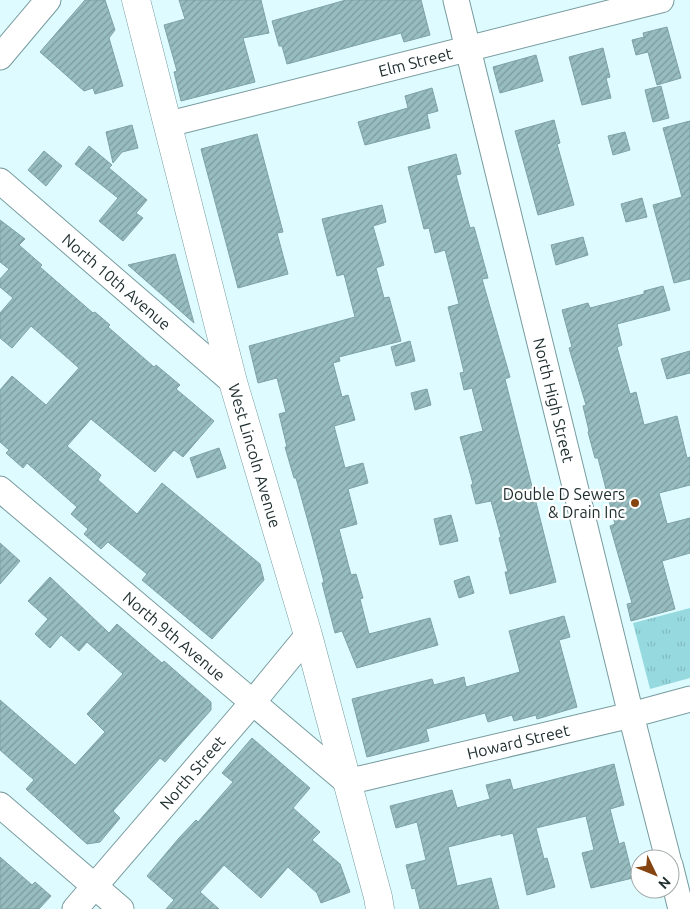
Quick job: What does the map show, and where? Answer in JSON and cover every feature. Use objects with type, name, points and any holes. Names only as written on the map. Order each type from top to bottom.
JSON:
[{"type":"main road","name":"West Lincoln Avenue","points":[[136,0],[233,382],[308,636],[380,909]]},
{"type":"street","points":[[0,57],[48,0]]},
{"type":"street","name":"North High Street","points":[[456,0],[665,849]]},
{"type":"street","name":"Elm Street","points":[[168,124],[661,0]]},
{"type":"street","name":"North 10th Avenue","points":[[0,181],[233,382]]},
{"type":"street","name":"North 9th Avenue","points":[[0,489],[347,782]]},
{"type":"street","name":"North Street","points":[[75,909],[308,636]]},
{"type":"street","name":"Howard Street","points":[[347,782],[631,715],[690,699]]},
{"type":"street","points":[[0,805],[121,909]]},
{"type":"green space","points":[[690,608],[690,678],[650,689],[633,623]]},
{"type":"building","points":[[85,0],[105,0],[115,30],[109,38],[123,86],[95,94],[93,88],[84,91],[40,52]]},
{"type":"building","points":[[179,0],[261,0],[269,33],[243,38],[255,82],[181,101],[174,72],[177,71],[164,25],[185,19]]},
{"type":"building","points":[[346,0],[421,0],[430,35],[404,42],[401,33],[287,64],[282,46],[279,46],[272,21]]},
{"type":"building","points":[[667,27],[681,78],[657,85],[648,52],[636,55],[632,40],[644,37],[643,33]]},
{"type":"building","points":[[603,48],[610,77],[606,78],[611,98],[582,105],[569,57]]},
{"type":"building","points":[[536,55],[543,81],[500,93],[493,67]]},
{"type":"building","points":[[661,86],[669,118],[653,122],[645,90]]},
{"type":"building","points":[[432,88],[438,111],[427,114],[430,128],[365,145],[358,122],[408,108],[405,96]]},
{"type":"building","points":[[554,120],[560,143],[557,144],[574,205],[538,215],[515,131]]},
{"type":"building","points":[[690,121],[690,279],[674,283],[653,205],[682,197],[663,128]]},
{"type":"building","points":[[132,125],[138,148],[122,152],[113,163],[106,132]]},
{"type":"building","points":[[625,132],[630,150],[613,155],[608,136]]},
{"type":"building","points":[[257,134],[283,232],[277,233],[288,274],[238,288],[201,149]]},
{"type":"building","points":[[89,146],[112,165],[109,168],[147,200],[136,213],[143,218],[123,241],[99,221],[118,198],[75,164]]},
{"type":"building","points":[[44,151],[62,166],[46,186],[28,170]]},
{"type":"building","points":[[456,154],[461,174],[456,175],[470,228],[474,227],[488,278],[482,279],[510,377],[505,379],[556,582],[510,594],[505,572],[508,572],[499,538],[501,537],[491,501],[476,504],[471,485],[473,484],[460,437],[483,431],[472,388],[464,390],[460,373],[464,372],[448,307],[459,304],[445,250],[435,253],[429,228],[424,229],[408,167]]},
{"type":"building","points":[[642,198],[647,217],[626,222],[621,204]]},
{"type":"building","points":[[382,205],[386,222],[373,226],[384,265],[376,268],[384,298],[389,297],[401,341],[339,357],[340,361],[333,363],[342,397],[348,395],[355,420],[334,426],[345,468],[363,463],[368,483],[348,489],[357,524],[339,529],[351,575],[356,574],[363,598],[360,599],[369,634],[430,618],[438,645],[357,668],[342,631],[335,633],[312,536],[296,478],[294,478],[285,447],[287,447],[279,414],[286,412],[277,378],[258,383],[249,346],[355,317],[344,274],[337,276],[322,219]]},
{"type":"building","points":[[0,220],[25,239],[19,245],[42,265],[40,267],[93,313],[95,312],[110,325],[108,327],[154,367],[156,365],[180,385],[176,389],[214,421],[183,457],[174,450],[155,472],[91,419],[67,446],[101,475],[98,480],[137,514],[162,483],[260,564],[264,580],[212,639],[142,580],[147,574],[108,542],[101,549],[84,534],[88,529],[71,514],[77,507],[27,463],[23,468],[6,453],[9,450],[0,442],[0,390],[12,376],[46,405],[79,368],[31,326],[12,348],[0,338],[0,313],[13,298],[0,287],[0,279],[9,269],[0,262]]},
{"type":"building","points":[[583,237],[588,255],[556,265],[551,245]]},
{"type":"building","points":[[175,254],[194,323],[128,265]]},
{"type":"building","points":[[663,286],[670,310],[617,324],[622,345],[617,347],[630,394],[636,392],[644,425],[677,416],[687,458],[690,457],[690,485],[659,493],[667,524],[690,518],[690,553],[662,561],[675,609],[631,621],[627,604],[632,603],[610,526],[615,524],[598,458],[595,458],[588,432],[583,406],[586,405],[569,348],[572,347],[562,310],[588,303],[590,308],[644,294],[644,291]]},
{"type":"building","points":[[410,341],[415,361],[396,366],[391,347]]},
{"type":"building","points":[[690,351],[690,373],[667,379],[661,359]]},
{"type":"building","points":[[427,389],[431,405],[415,410],[411,393]]},
{"type":"building","points":[[219,448],[226,468],[197,478],[190,458]]},
{"type":"building","points":[[451,515],[458,541],[440,545],[434,519]]},
{"type":"building","points":[[0,543],[20,561],[0,584]]},
{"type":"building","points":[[469,576],[474,593],[459,598],[454,581]]},
{"type":"building","points":[[50,577],[109,633],[117,624],[162,663],[164,661],[211,702],[211,710],[165,762],[160,758],[113,811],[120,818],[100,842],[87,844],[26,789],[34,780],[0,750],[0,700],[75,765],[105,732],[87,714],[123,674],[87,642],[79,651],[61,635],[50,648],[35,634],[48,619],[28,601]]},
{"type":"building","points":[[564,616],[570,637],[559,640],[577,707],[537,719],[536,715],[514,721],[512,715],[488,722],[485,713],[426,729],[429,741],[367,757],[352,699],[432,679],[434,685],[464,677],[466,687],[520,672],[509,631]]},
{"type":"building","points":[[252,738],[310,788],[293,808],[320,832],[312,840],[340,864],[350,892],[321,903],[317,893],[288,867],[261,898],[224,865],[200,892],[219,909],[166,909],[174,900],[147,876],[179,838],[196,820],[198,822],[233,782],[222,773]]},
{"type":"building","points":[[614,764],[624,805],[610,809],[619,844],[624,842],[630,866],[630,879],[591,888],[582,853],[594,850],[586,816],[536,828],[544,859],[547,858],[555,887],[527,895],[513,833],[501,836],[501,834],[448,847],[457,886],[491,878],[499,909],[420,909],[415,888],[412,889],[406,865],[426,860],[417,822],[396,828],[390,806],[452,790],[457,808],[490,799],[486,785],[510,779],[513,790]]},
{"type":"building","points":[[0,857],[32,885],[35,882],[51,896],[39,909],[0,909]]},
{"type":"place","name":"Double D Sewers & Drain Inc","points":[[635,503]]}]
